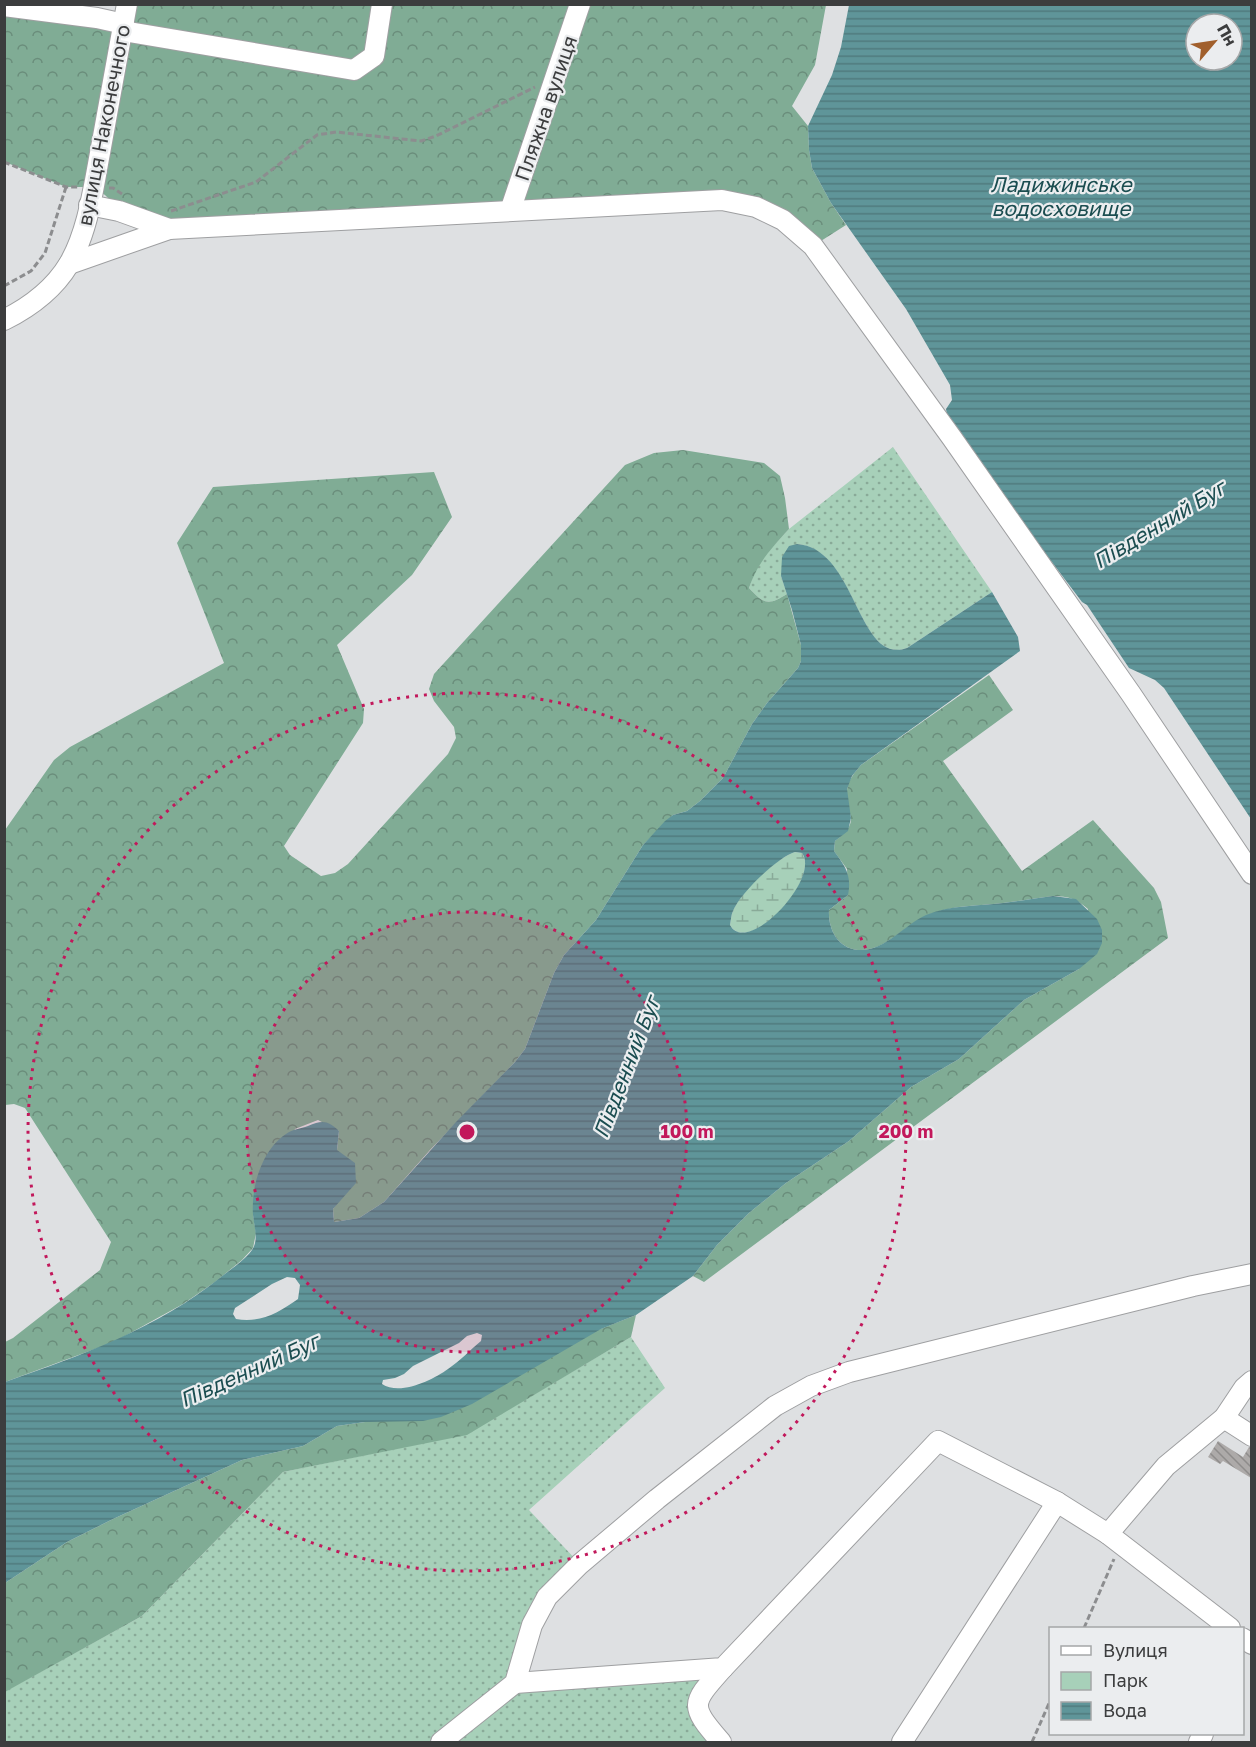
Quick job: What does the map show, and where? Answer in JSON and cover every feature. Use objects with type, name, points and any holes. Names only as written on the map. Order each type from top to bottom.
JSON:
[{"type":"street","name":"вулиця Наконечного","points":[[4,320],[18,313],[48,290],[69,264],[80,241],[91,196],[128,4]]},
{"type":"street","points":[[4,6],[97,18],[123,28],[354,70],[374,56],[382,4]]},
{"type":"street","name":"Пляжна вулиця","points":[[510,211],[580,4]]},
{"type":"street","points":[[91,196],[119,211],[169,229]]},
{"type":"street","points":[[69,264],[169,229],[722,200],[756,207],[783,220],[813,246],[959,447],[1131,694],[1251,874]]},
{"type":"street","points":[[119,211],[124,221],[126,236],[121,246]]},
{"type":"street","points":[[441,1743],[514,1683],[532,1625],[548,1597],[580,1564],[657,1499],[775,1406],[811,1386],[849,1372],[1193,1286],[1251,1274]]},
{"type":"street","points":[[1108,1534],[1166,1466],[1224,1418],[1251,1381]]},
{"type":"street","points":[[1224,1418],[1251,1436]]},
{"type":"street","points":[[721,1743],[700,1719],[696,1705],[700,1694],[938,1441],[1057,1502],[1108,1534],[1227,1627]]},
{"type":"street","points":[[902,1743],[1057,1502]]},
{"type":"street","points":[[514,1683],[723,1668]]},
{"type":"path","points":[[145,219],[256,182],[317,135],[336,132],[421,141],[436,136],[556,76]]},
{"type":"path","points":[[4,162],[66,187],[45,253],[31,272],[4,286]]},
{"type":"path","points":[[1085,1627],[1114,1561],[1108,1534]]},
{"type":"path","points":[[1032,1743],[1049,1703]]},
{"type":"green space","points":[[127,4],[826,5],[815,65],[792,106],[808,126],[812,168],[846,225],[813,246],[756,207],[169,229],[113,203],[92,187],[66,187],[5,162],[4,6],[123,24]]},
{"type":"green space","points":[[893,447],[992,592],[907,648],[890,649],[877,640],[845,584],[832,565],[817,551],[797,544],[781,576],[787,594],[781,598],[766,602],[749,588],[755,570],[764,556],[789,529]]},
{"type":"green space","points":[[683,450],[764,463],[780,476],[789,529],[761,563],[749,588],[766,602],[787,594],[801,645],[801,661],[798,668],[752,724],[723,778],[687,811],[673,815],[643,845],[596,920],[564,955],[554,973],[525,1049],[384,1202],[359,1218],[334,1222],[333,1209],[338,1202],[339,1131],[318,1120],[295,1129],[253,1215],[256,1233],[253,1248],[242,1260],[183,1304],[114,1342],[5,1382],[5,1342],[100,1270],[111,1242],[25,1108],[14,1104],[5,1105],[5,830],[54,760],[70,747],[224,663],[177,543],[213,487],[434,472],[452,517],[412,575],[337,645],[364,709],[363,723],[284,846],[290,855],[321,876],[335,873],[348,864],[448,754],[456,738],[454,727],[434,701],[429,689],[434,674],[625,465],[654,453]]},
{"type":"green space","points":[[989,675],[1013,710],[943,761],[1022,871],[1093,820],[1154,888],[1161,902],[1168,938],[704,1282],[693,1276],[717,1245],[749,1213],[786,1183],[849,1141],[911,1087],[959,1059],[1024,1000],[1079,969],[1088,909],[1068,897],[1053,896],[964,906],[935,912],[918,920],[885,943],[867,950],[858,950],[844,945],[835,936],[830,924],[829,910],[848,895],[847,869],[834,851],[835,841],[844,834],[851,822],[847,790],[852,776],[861,765]]},
{"type":"green space","points":[[795,852],[802,853],[805,865],[801,880],[780,911],[752,931],[739,932],[730,925],[737,903],[751,886],[778,861]]},
{"type":"green space","points":[[636,1315],[631,1337],[467,1435],[283,1472],[142,1616],[5,1692],[5,1583],[67,1542],[242,1460],[303,1446],[337,1426],[365,1422]]},
{"type":"green space","points":[[631,1337],[665,1388],[529,1510],[580,1564],[547,1597],[515,1683],[723,1668],[700,1694],[721,1742],[5,1742],[4,1692],[142,1616],[283,1472],[467,1434]]},
{"type":"water","name":"Ладижинське водосховище","points":[[849,5],[1251,5],[1251,819],[1164,688],[1155,680],[1129,668],[1087,605],[1082,602],[987,476],[947,415],[946,409],[952,400],[950,385],[906,309],[831,203],[812,168],[808,126],[832,75],[841,47]]},
{"type":"water","name":"Південний Буг","points":[[797,544],[817,550],[832,564],[845,583],[866,624],[877,640],[890,649],[907,648],[992,592],[1018,637],[1020,651],[861,765],[852,776],[847,789],[851,818],[848,831],[835,841],[834,851],[844,866],[849,882],[848,895],[829,910],[830,924],[835,936],[851,948],[867,949],[876,947],[918,919],[935,912],[1053,896],[1076,899],[1097,919],[1102,930],[1102,943],[1097,954],[1079,969],[1024,1000],[959,1059],[911,1087],[849,1141],[786,1183],[749,1213],[717,1245],[693,1276],[636,1315],[601,1329],[472,1404],[441,1417],[423,1421],[365,1422],[337,1426],[303,1446],[242,1460],[67,1542],[5,1583],[5,1382],[90,1351],[145,1326],[197,1295],[241,1261],[252,1250],[255,1242],[254,1192],[264,1159],[270,1149],[291,1131],[317,1123],[328,1123],[339,1131],[337,1150],[355,1163],[356,1183],[333,1209],[334,1222],[359,1218],[384,1202],[456,1122],[515,1062],[525,1049],[554,973],[564,955],[596,920],[643,845],[665,821],[673,815],[687,811],[723,778],[752,724],[798,668],[801,661],[801,645],[781,576],[782,557],[789,546]],"holes":[[[795,852],[802,853],[805,865],[801,880],[780,911],[751,931],[739,932],[730,925],[732,913],[751,886],[779,861]],[[287,1277],[295,1278],[300,1285],[298,1299],[269,1316],[253,1320],[236,1319],[233,1314],[235,1308]],[[477,1333],[482,1335],[481,1341],[461,1359],[434,1378],[407,1387],[389,1387],[382,1384],[383,1380],[404,1374],[413,1366],[459,1343],[467,1336]]]},
{"type":"building","points":[[1218,1441],[1243,1457],[1249,1447],[1251,1448],[1251,1478],[1223,1461],[1220,1464],[1208,1457]]}]
